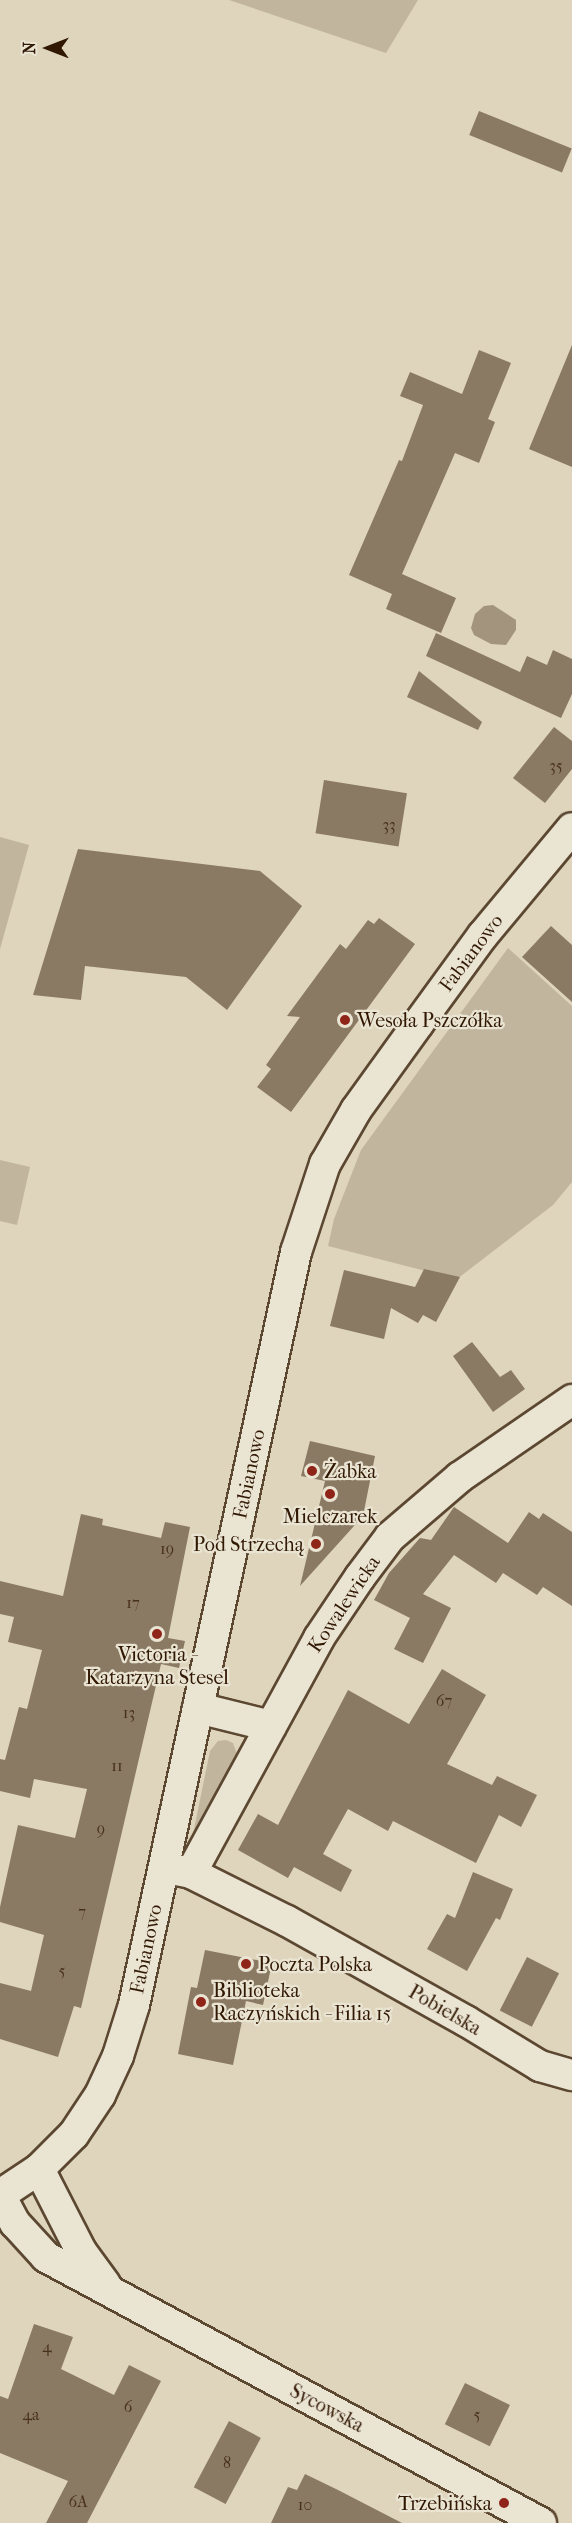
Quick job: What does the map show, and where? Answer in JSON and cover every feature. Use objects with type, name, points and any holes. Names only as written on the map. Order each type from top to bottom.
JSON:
[{"type":"street","name":"Fabianowo","points":[[0,2195],[39,2169],[74,2134],[111,2075],[177,1870],[198,1708],[296,1252],[325,1164],[356,1110],[483,935],[572,828]]},
{"type":"street","name":"Kowalewicka","points":[[177,1870],[271,1726],[333,1616],[390,1537],[460,1476],[572,1400]]},
{"type":"street","points":[[198,1708],[271,1726]]},
{"type":"street","name":"Pobielska","points":[[177,1870],[287,1921],[466,2021],[540,2066],[572,2074]]},
{"type":"street","name":"Sycowska","points":[[39,2169],[81,2251],[112,2293]]},
{"type":"street","name":"Sycowska","points":[[0,2195],[15,2223],[46,2257],[541,2523]]},
{"type":"shaded area","points":[[229,0],[418,0],[386,53]]},
{"type":"shaded area","points":[[493,605],[516,620],[516,630],[506,645],[491,644],[474,635],[471,628],[475,614],[484,606]]},
{"type":"shaded area","points":[[0,837],[29,845],[0,949]]},
{"type":"shaded area","points":[[508,948],[572,1006],[572,1182],[553,1205],[457,1279],[328,1246],[334,1219],[361,1150]]},
{"type":"shaded area","points":[[0,1160],[30,1167],[17,1225],[0,1221]]},
{"type":"shaded area","points":[[226,1740],[233,1743],[238,1757],[197,1834],[193,1834],[210,1751],[218,1741]]},
{"type":"building","points":[[479,111],[572,148],[562,173],[469,135]]},
{"type":"building","points":[[572,345],[572,467],[529,449]]},
{"type":"building","points":[[479,350],[511,363],[488,419],[495,422],[479,463],[455,453],[402,574],[456,598],[441,633],[386,609],[392,594],[349,575],[399,460],[402,461],[423,405],[400,396],[410,372],[462,394]]},
{"type":"building","points":[[436,633],[520,672],[527,656],[547,665],[553,650],[572,659],[572,694],[561,718],[426,656]]},
{"type":"building","points":[[419,671],[482,722],[478,730],[407,697]]},
{"type":"building","points":[[554,727],[572,741],[572,769],[545,803],[513,778]]},
{"type":"building","points":[[324,780],[407,793],[399,846],[316,833]]},
{"type":"building","points":[[78,849],[260,871],[302,906],[227,1010],[186,977],[85,966],[81,1000],[33,995]]},
{"type":"building","points":[[379,918],[415,944],[291,1112],[257,1087],[271,1069],[266,1065],[300,1017],[287,1016],[340,944],[346,949],[368,920],[374,924]]},
{"type":"building","points":[[551,926],[572,945],[572,1002],[522,957]]},
{"type":"building","points":[[424,1269],[460,1277],[436,1322],[423,1315],[418,1323],[391,1308],[384,1339],[330,1326],[344,1270],[415,1287]]},
{"type":"building","points":[[472,1342],[500,1377],[511,1370],[525,1389],[493,1412],[453,1356]]},
{"type":"building","points":[[310,1441],[375,1456],[363,1516],[300,1586],[325,1481],[301,1476]]},
{"type":"building","points":[[454,1507],[508,1543],[529,1512],[539,1519],[543,1513],[572,1532],[572,1606],[543,1587],[537,1595],[503,1573],[496,1583],[454,1555],[423,1594],[451,1608],[423,1663],[394,1649],[410,1618],[374,1600],[389,1573],[420,1538],[431,1540]]},
{"type":"building","points":[[81,1514],[103,1519],[102,1525],[161,1538],[165,1522],[190,1527],[168,1638],[185,1641],[179,1668],[161,1664],[81,2008],[74,2006],[58,2057],[0,2039],[0,1983],[31,1991],[44,1935],[0,1922],[0,1907],[18,1825],[75,1838],[87,1789],[34,1779],[30,1798],[0,1791],[0,1759],[5,1760],[19,1707],[27,1709],[42,1650],[8,1642],[14,1617],[0,1614],[0,1581],[63,1596]]},
{"type":"building","points":[[442,1669],[486,1695],[447,1764],[492,1785],[497,1776],[537,1795],[521,1827],[499,1815],[476,1863],[393,1821],[388,1831],[348,1809],[323,1854],[352,1870],[341,1892],[294,1867],[288,1878],[238,1850],[258,1814],[278,1825],[348,1690],[409,1724]]},
{"type":"building","points":[[473,1872],[513,1889],[500,1920],[496,1918],[467,1971],[427,1949],[447,1914],[455,1918]]},
{"type":"building","points":[[205,1950],[272,1963],[263,2005],[246,2001],[233,2065],[178,2054],[191,1987],[197,1988]]},
{"type":"building","points":[[527,1957],[559,1973],[532,2027],[500,2010]]},
{"type":"building","points":[[34,2324],[73,2337],[61,2369],[114,2395],[129,2365],[161,2381],[87,2523],[46,2523],[68,2481],[0,2453],[0,2396],[8,2399]]},
{"type":"building","points":[[465,2383],[510,2405],[490,2446],[445,2424]]},
{"type":"building","points":[[229,2421],[261,2438],[226,2504],[194,2487]]},
{"type":"building","points":[[305,2474],[402,2523],[271,2523],[288,2487],[297,2490]]},
{"type":"place","name":"Wesoła Pszczółka","points":[[345,1020]]},
{"type":"place","name":"Żabka","points":[[312,1471]]},
{"type":"place","name":"Mielczarek","points":[[330,1494]]},
{"type":"place","name":"Pod Strzechą","points":[[316,1544]]},
{"type":"place","name":"Victoria - Katarzyna Stesel","points":[[157,1634]]},
{"type":"place","name":"Poczta Polska","points":[[246,1964]]},
{"type":"place","name":"Biblioteka Raczyńskich - Filia 15","points":[[201,2002]]},
{"type":"place","name":"Trzebińska","points":[[504,2503]]}]
